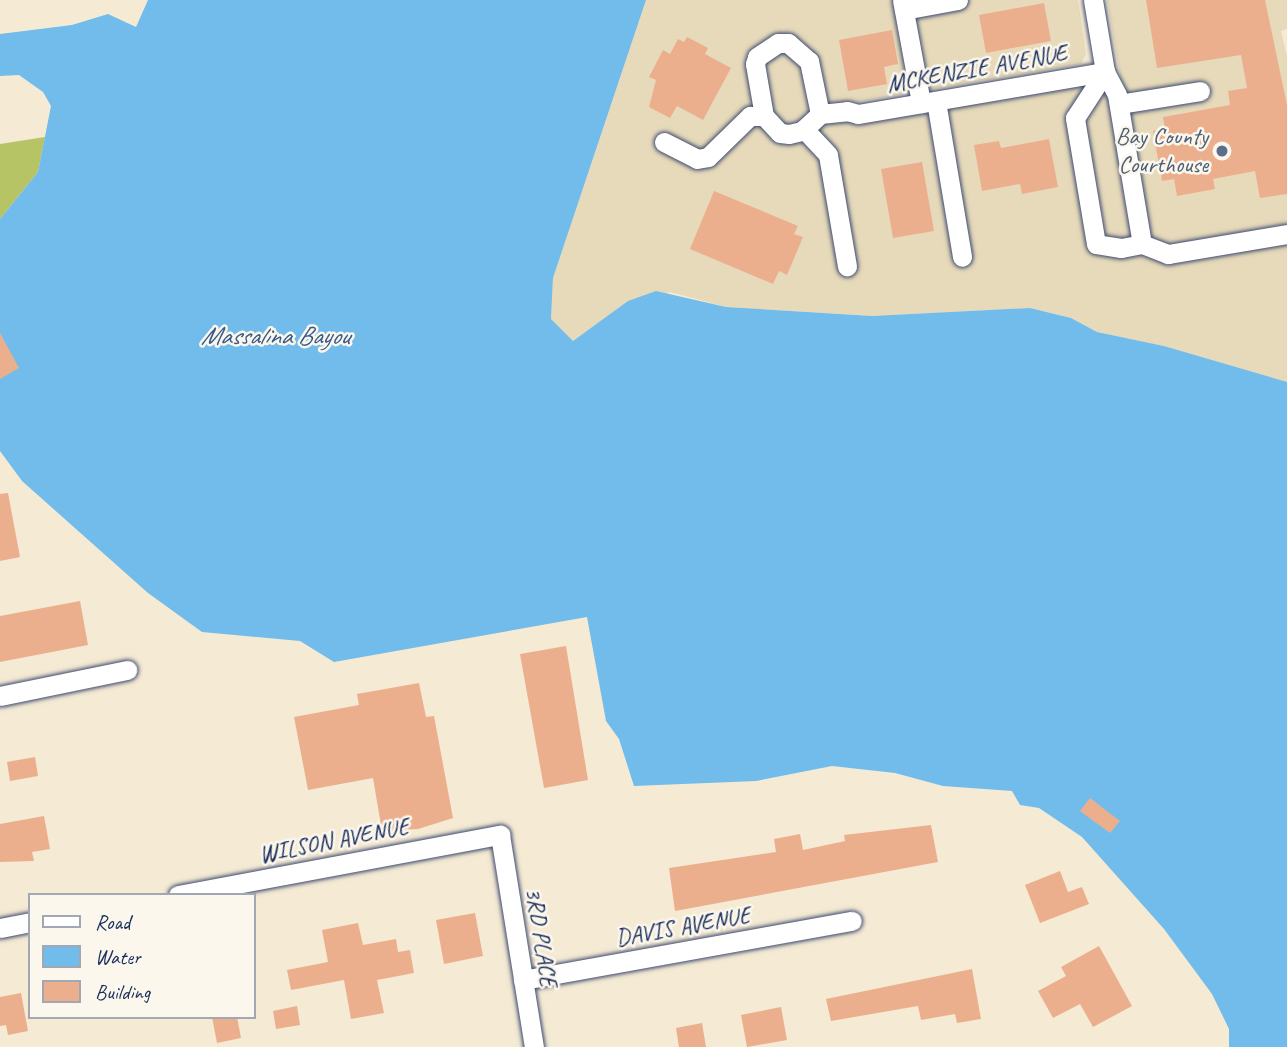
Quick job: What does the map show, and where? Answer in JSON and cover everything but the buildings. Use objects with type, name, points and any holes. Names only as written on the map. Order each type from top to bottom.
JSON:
[{"type":"street","points":[[958,0],[903,5],[928,102],[962,257]]},
{"type":"street","points":[[1093,0],[1105,72],[1119,104],[1142,244]]},
{"type":"street","points":[[778,43],[788,43],[809,61],[820,114],[804,129],[780,133],[764,116],[755,64],[757,57],[778,43]]},
{"type":"street","points":[[1105,72],[1075,118],[1096,244],[1142,244],[1168,254],[1287,234]]},
{"type":"street","name":"MCKENZIE AVENUE","points":[[820,114],[847,111],[858,114],[1105,72]]},
{"type":"street","points":[[1119,104],[1200,91]]},
{"type":"street","points":[[664,142],[697,159],[711,156],[740,122],[750,116],[764,116]]},
{"type":"street","points":[[804,129],[828,155],[847,266]]},
{"type":"street","points":[[0,696],[127,670]]},
{"type":"street","name":"WILSON AVENUE","points":[[188,893],[500,835]]},
{"type":"street","name":"3RD PLACE","points":[[500,835],[534,1047]]},
{"type":"street","name":"DAVIS AVENUE","points":[[523,980],[852,921]]},
{"type":"street","points":[[0,928],[28,922]]},
{"type":"shaded area","points":[[646,0],[1078,0],[1086,54],[1081,64],[850,103],[854,125],[1087,85],[1102,95],[1123,92],[1107,0],[1287,0],[1287,29],[1281,31],[1287,56],[1287,382],[1164,346],[1097,332],[1071,318],[1030,308],[872,316],[726,307],[670,292],[602,321],[573,341],[564,337],[551,319],[553,278]]},
{"type":"green space","points":[[45,137],[38,172],[0,219],[0,144]]},
{"type":"water","name":"Massalina Bayou","points":[[148,0],[646,0],[553,278],[551,319],[573,341],[628,301],[656,291],[726,307],[872,316],[1030,308],[1071,318],[1097,332],[1164,346],[1287,382],[1287,1047],[1229,1047],[1229,1029],[1212,994],[1164,929],[1082,837],[1039,808],[1020,805],[1012,791],[943,786],[895,773],[832,766],[756,781],[634,786],[619,739],[606,721],[587,617],[334,662],[300,641],[202,632],[148,593],[22,481],[0,451],[0,219],[38,172],[51,106],[43,92],[19,75],[0,76],[0,34],[72,25],[108,14],[136,27]]},
{"type":"place","name":"Bay County Courthouse","points":[[1222,151]]}]
